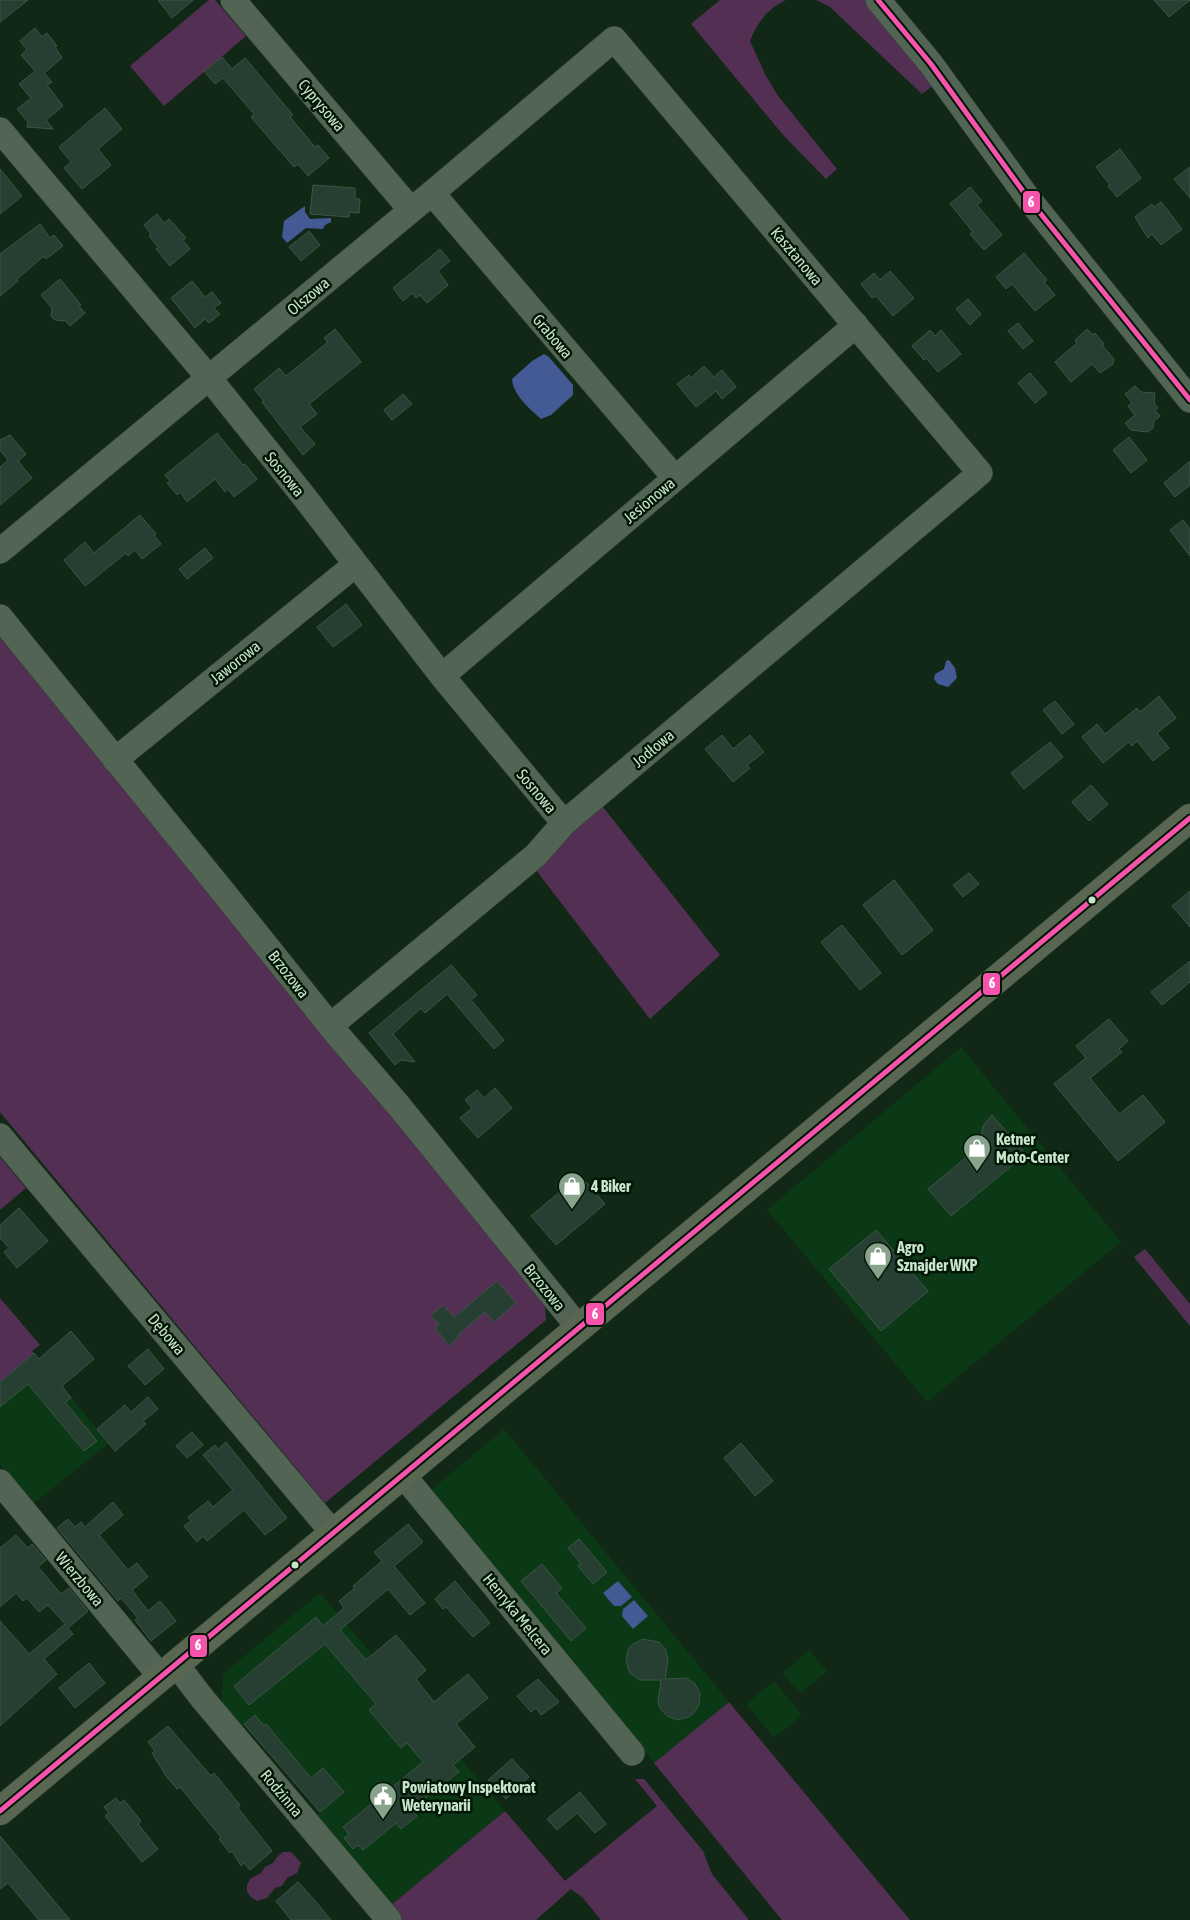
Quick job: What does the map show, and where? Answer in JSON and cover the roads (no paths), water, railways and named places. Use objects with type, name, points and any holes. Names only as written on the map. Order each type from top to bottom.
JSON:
[{"type":"main road","points":[[0,1811],[1190,818]]},
{"type":"street","name":"Cyprysowa","points":[[233,0],[411,210]]},
{"type":"street","points":[[878,0],[931,64],[1028,198],[1190,400]]},
{"type":"street","name":"Olszowa","points":[[0,551],[432,193],[614,39]]},
{"type":"street","name":"Kasztanowa","points":[[614,39],[980,473]]},
{"type":"street","name":"Sosnowa","points":[[0,130],[209,378],[302,494],[442,676],[564,823]]},
{"type":"street","name":"Grabowa","points":[[432,193],[674,478]]},
{"type":"street","name":"Jesionowa","points":[[442,676],[856,326]]},
{"type":"street","name":"Jodłowa","points":[[330,1026],[536,855],[564,823],[980,473]]},
{"type":"street","name":"Jaworowa","points":[[116,760],[356,565]]},
{"type":"street","name":"Brzozowa","points":[[0,618],[224,892],[330,1026],[399,1106],[578,1328]]},
{"type":"street","name":"Dębowa","points":[[0,1136],[333,1533]]},
{"type":"street","name":"Henryka Melcera","points":[[403,1475],[632,1754]]},
{"type":"street","name":"Wierzbowa","points":[[0,1482],[169,1670]]},
{"type":"street","name":"Rodzinna","points":[[169,1670],[202,1698],[389,1920]]},
{"type":"water","points":[[305,206],[305,212],[310,219],[331,218],[331,222],[325,225],[323,229],[306,228],[287,243],[282,237],[284,221]]},
{"type":"water","points":[[544,354],[549,357],[573,385],[573,395],[551,415],[541,419],[515,391],[512,379],[532,361]]},
{"type":"water","points":[[949,660],[955,668],[957,678],[948,687],[938,684],[934,679],[935,674],[944,669],[946,661]]},
{"type":"water","points":[[618,1581],[632,1597],[621,1606],[614,1606],[603,1593]]},
{"type":"water","points":[[634,1600],[648,1616],[633,1629],[622,1616],[623,1609]]},
{"type":"place","name":"Ketner Moto-Center","points":[[977,1172]]},
{"type":"place","name":"4 Biker","points":[[572,1210]]},
{"type":"place","name":"Agro Sznajder WKP","points":[[878,1280]]},
{"type":"place","name":"Powiatowy Inspektorat Weterynarii","points":[[383,1820]]}]
